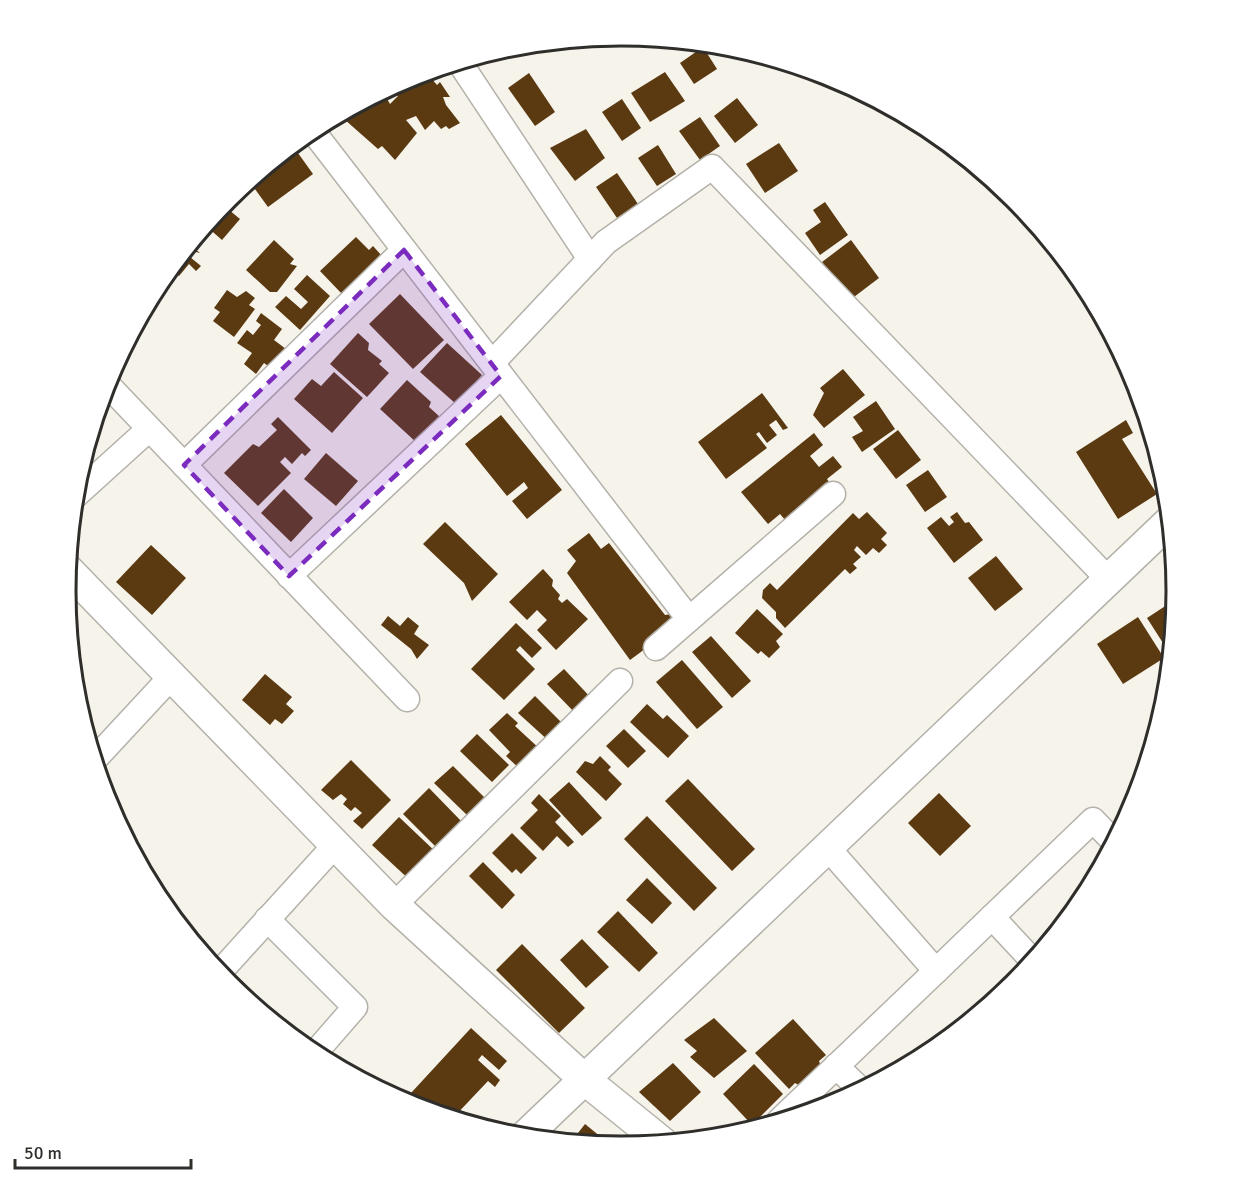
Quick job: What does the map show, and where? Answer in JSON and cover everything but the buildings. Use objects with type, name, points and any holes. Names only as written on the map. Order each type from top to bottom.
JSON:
[{"type":"street","points":[[464,70],[590,259]]},
{"type":"street","points":[[318,138],[689,619]]},
{"type":"street","points":[[289,576],[496,369],[606,242],[712,167],[1108,579]]},
{"type":"street","points":[[184,465],[404,250]]},
{"type":"street","points":[[114,391],[407,699]]},
{"type":"street","points":[[86,486],[149,429]]},
{"type":"street","points":[[656,648],[833,494]]},
{"type":"street","points":[[532,1129],[1162,529]]},
{"type":"street","points":[[76,579],[394,905],[584,1079],[653,1135]]},
{"type":"street","points":[[100,748],[171,677]]},
{"type":"street","points":[[394,905],[620,681]]},
{"type":"street","points":[[791,1109],[1093,820],[1108,836]]},
{"type":"street","points":[[225,966],[336,844]]},
{"type":"street","points":[[826,847],[936,971]]},
{"type":"street","points":[[992,917],[1027,955]]},
{"type":"street","points":[[267,919],[355,1007],[321,1047]]},
{"type":"street","points":[[836,1066],[854,1084]]},
{"type":"highlighted area","points":[[404,250],[501,376],[289,576],[184,465]]}]
